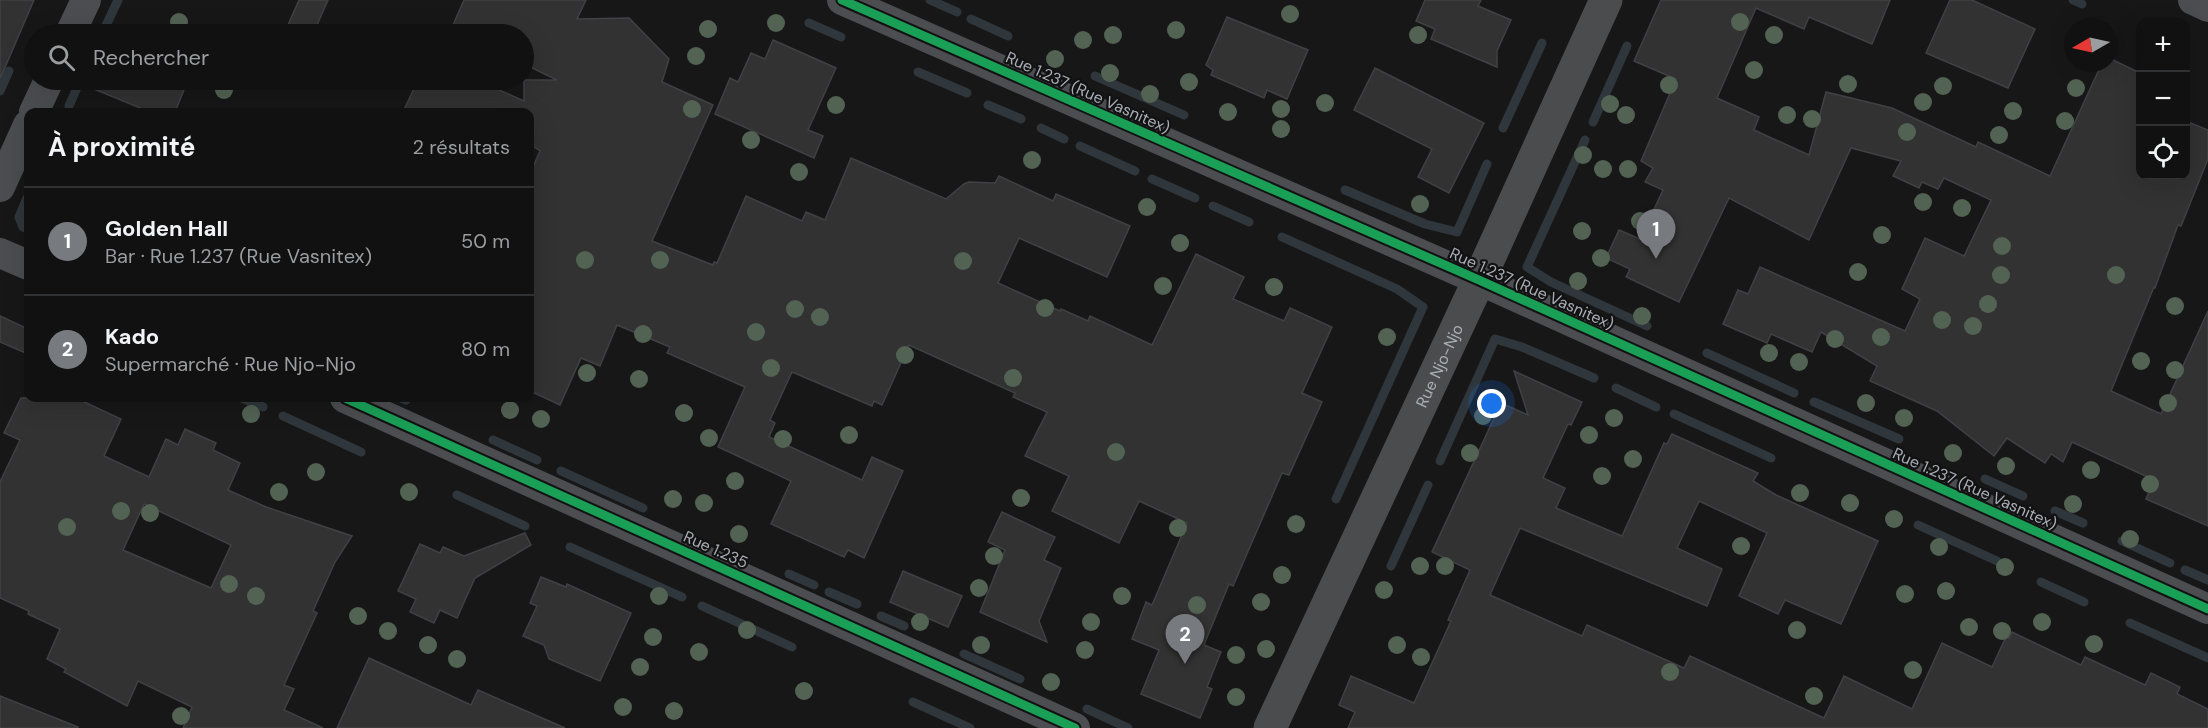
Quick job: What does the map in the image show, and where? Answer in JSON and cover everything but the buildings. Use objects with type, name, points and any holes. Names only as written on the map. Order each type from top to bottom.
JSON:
[{"type":"main road","name":"Rue Njo-Njo","points":[[1270,728],[1479,280],[1606,0]]},
{"type":"street","points":[[75,24],[86,0]]},
{"type":"street","name":"Rue 1.237 (Rue Vasnitex)","points":[[842,0],[1479,280],[2208,609]]},
{"type":"street","points":[[2193,0],[2208,7]]},
{"type":"street","points":[[36,108],[44,90]]},
{"type":"street","points":[[0,187],[24,134]]},
{"type":"street","points":[[0,253],[24,263]]},
{"type":"street","name":"Rue 1.235","points":[[354,402],[1075,728]]},
{"type":"waterway","points":[[107,24],[118,0]]},
{"type":"waterway","points":[[930,0],[957,12]]},
{"type":"waterway","points":[[2073,0],[2082,4]]},
{"type":"waterway","points":[[971,19],[1008,36]]},
{"type":"waterway","points":[[809,23],[841,37]]},
{"type":"waterway","points":[[1503,128],[1542,43]]},
{"type":"waterway","points":[[1593,122],[1627,46]]},
{"type":"waterway","points":[[0,91],[9,71]]},
{"type":"waterway","points":[[918,72],[967,93]]},
{"type":"waterway","points":[[1095,76],[1184,115]]},
{"type":"waterway","points":[[69,106],[76,90]]},
{"type":"waterway","points":[[988,105],[1021,119]]},
{"type":"waterway","points":[[1041,128],[1064,139]]},
{"type":"waterway","points":[[1585,140],[1527,267],[1551,282],[1647,326]]},
{"type":"waterway","points":[[1080,146],[1135,171]]},
{"type":"waterway","points":[[1345,190],[1425,224],[1457,232],[1487,164]]},
{"type":"waterway","points":[[1152,179],[1195,198]]},
{"type":"waterway","points":[[24,205],[19,217],[24,227]]},
{"type":"waterway","points":[[1213,206],[1249,222]]},
{"type":"waterway","points":[[1282,237],[1397,289],[1423,307],[1336,499]]},
{"type":"waterway","points":[[1440,461],[1495,339],[1522,347],[1594,378]]},
{"type":"waterway","points":[[1707,353],[1794,393]]},
{"type":"waterway","points":[[1616,388],[1656,407]]},
{"type":"waterway","points":[[251,402],[263,407]]},
{"type":"waterway","points":[[1814,402],[1899,439]]},
{"type":"waterway","points":[[1674,414],[1771,458]]},
{"type":"waterway","points":[[283,416],[361,452]]},
{"type":"waterway","points":[[493,440],[537,460]]},
{"type":"waterway","points":[[561,471],[643,508]]},
{"type":"waterway","points":[[1985,479],[2023,496]]},
{"type":"waterway","points":[[1391,566],[1428,485]]},
{"type":"waterway","points":[[457,495],[525,526]]},
{"type":"waterway","points":[[2055,511],[2083,523]]},
{"type":"waterway","points":[[1918,525],[1997,561]]},
{"type":"waterway","points":[[2122,541],[2170,563]]},
{"type":"waterway","points":[[570,547],[682,597]]},
{"type":"waterway","points":[[2185,570],[2208,580]]},
{"type":"waterway","points":[[789,574],[814,585]]},
{"type":"waterway","points":[[2041,582],[2084,602]]},
{"type":"waterway","points":[[829,592],[857,604]]},
{"type":"waterway","points":[[702,606],[792,647]]},
{"type":"waterway","points":[[881,616],[904,626]]},
{"type":"waterway","points":[[2130,623],[2208,658]]},
{"type":"waterway","points":[[964,654],[1020,679]]},
{"type":"waterway","points":[[913,702],[970,728]]},
{"type":"waterway","points":[[1087,709],[1128,728]]},
{"type":"cycle path","points":[[842,0],[1479,280],[2208,609]]},
{"type":"cycle path","points":[[354,402],[1075,728]]},
{"type":"place","name":"Golden Hall","points":[[1656,259]]},
{"type":"place","name":"Kado","points":[[1185,664]]}]
